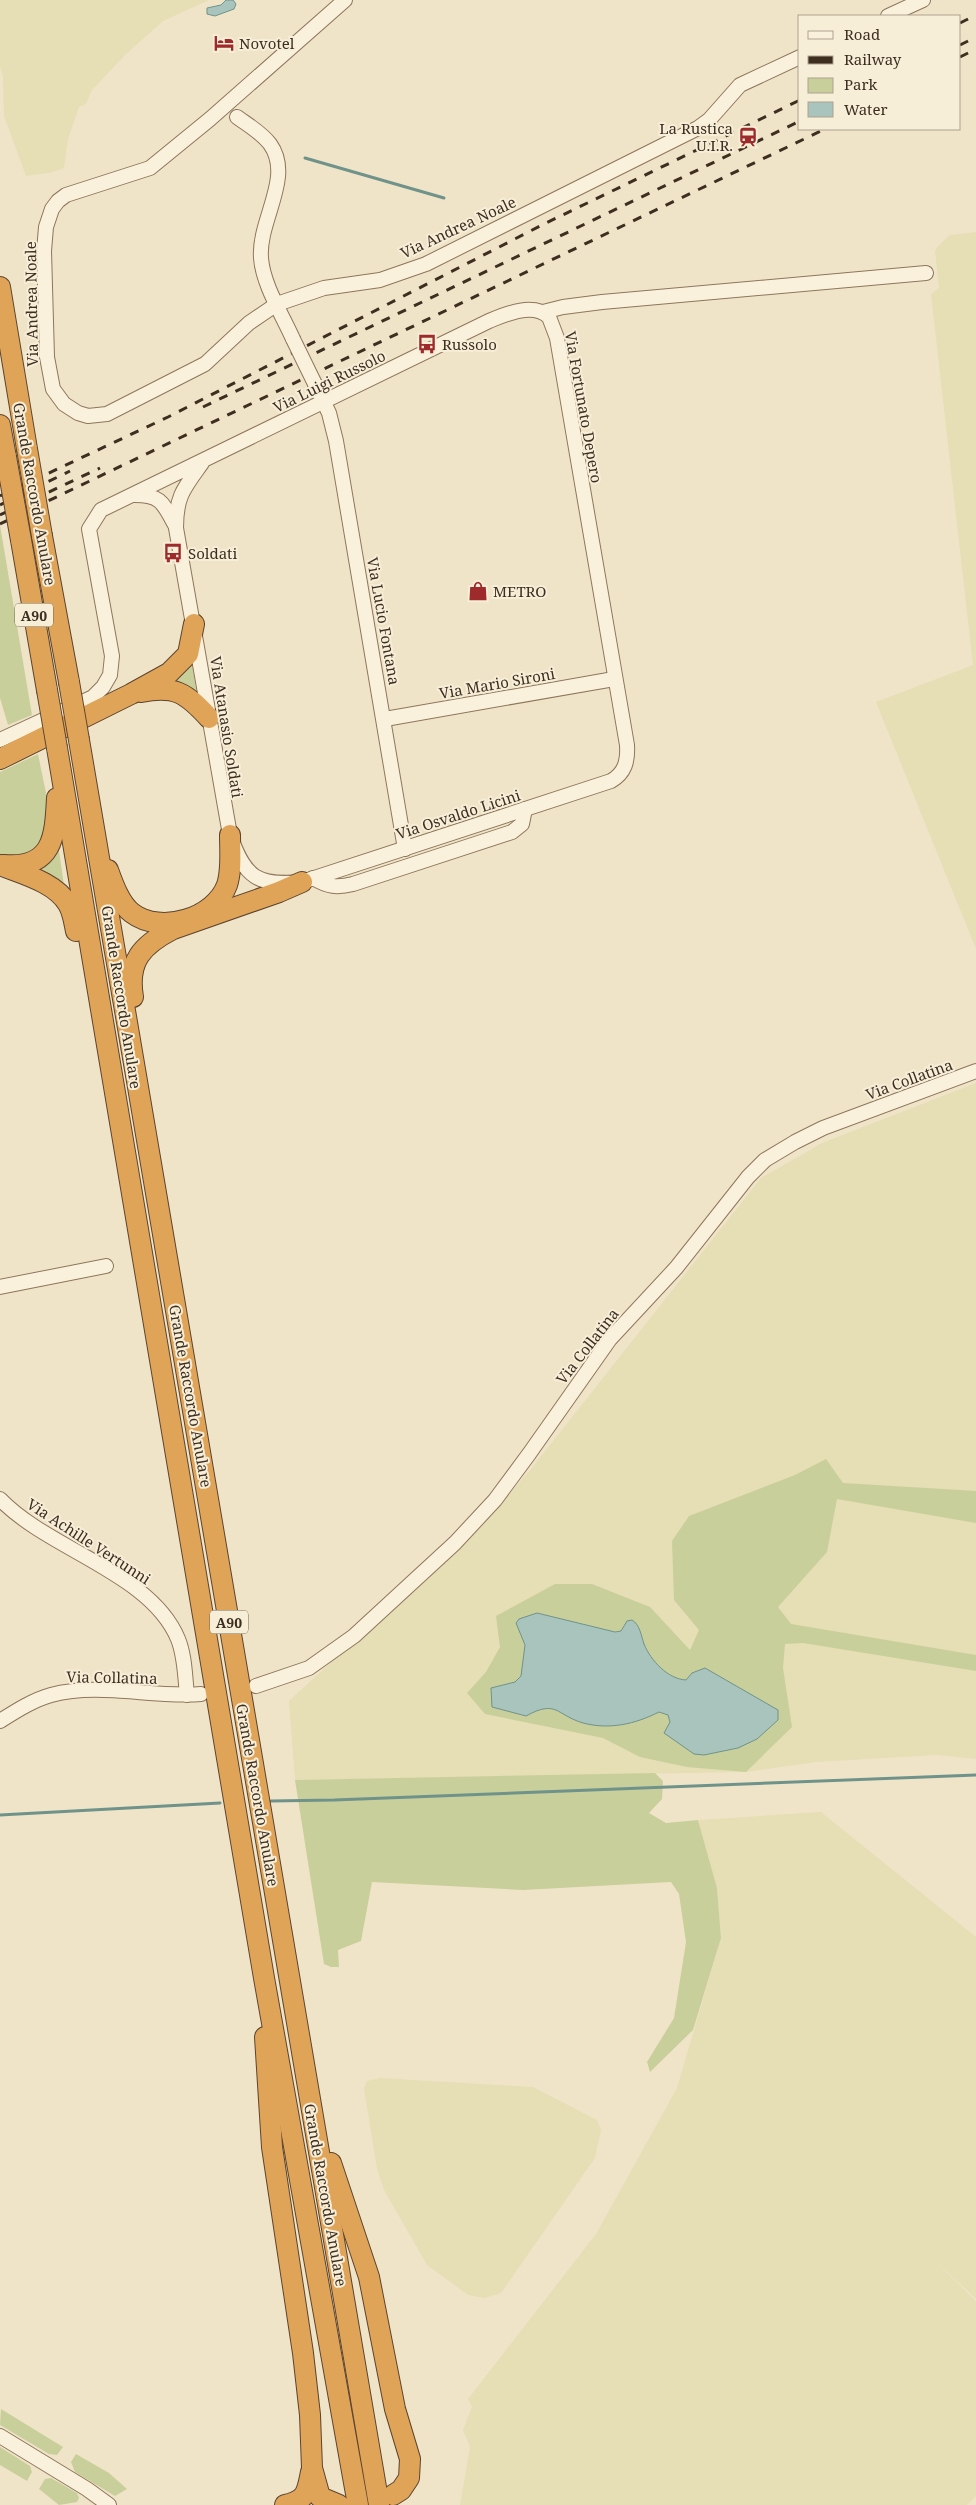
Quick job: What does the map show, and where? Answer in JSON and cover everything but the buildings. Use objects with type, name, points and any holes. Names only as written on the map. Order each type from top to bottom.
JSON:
[{"type":"highway","name":"Grande Raccordo Anulare","points":[[0,287],[79,740],[309,2094],[386,2500]]},
{"type":"highway","name":"Grande Raccordo Anulare","points":[[0,425],[58,754],[264,1978],[358,2505]]},
{"type":"highway","points":[[0,759],[169,673],[184,660],[190,649],[194,624]]},
{"type":"highway","points":[[131,694],[155,689],[175,691],[192,700],[209,718]]},
{"type":"highway","points":[[58,754],[56,828],[52,843],[32,861],[0,865],[45,884],[58,893],[68,904],[105,1036]]},
{"type":"highway","points":[[91,813],[101,851],[124,905],[136,916],[152,921],[171,922],[184,919],[202,912],[215,903],[228,883],[230,836]]},
{"type":"highway","points":[[138,1096],[136,1018],[132,990],[132,971],[135,960],[141,952],[153,940],[173,929],[308,880]]},
{"type":"highway","points":[[264,1978],[269,2115],[303,2353],[310,2415],[312,2468],[320,2497],[339,2505]]},
{"type":"highway","points":[[309,2094],[370,2277],[395,2409],[410,2458],[411,2471],[406,2485],[386,2500]]},
{"type":"highway","points":[[285,2505],[297,2502],[305,2495],[312,2468]]},
{"type":"street","name":"Via Andrea Noale","points":[[345,0],[210,119],[150,168],[66,195],[52,209],[46,227],[44,261],[47,358],[50,380],[58,397],[78,413],[88,416],[107,414],[190,374],[215,356],[258,316],[277,304],[324,288],[380,280],[426,264],[698,128],[709,120],[740,85],[798,58]]},
{"type":"street","points":[[890,15],[923,0]]},
{"type":"street","points":[[237,117],[270,143],[278,163],[279,178],[263,230],[261,251],[264,272],[277,304]]},
{"type":"street","points":[[543,312],[592,303],[926,273]]},
{"type":"street","name":"Via Lucio Fontana","points":[[277,304],[331,417],[385,719],[405,849]]},
{"type":"street","name":"Via Luigi Russolo","points":[[0,740],[89,699],[99,691],[107,680],[112,668],[112,656],[89,529],[101,510],[202,463],[324,401],[498,317],[524,310],[543,312]]},
{"type":"street","name":"Via Fortunato Depero","points":[[543,312],[550,319],[556,338],[627,753],[622,773]]},
{"type":"street","name":"Via Atanasio Soldati","points":[[202,463],[181,493],[176,508],[176,528],[230,836],[242,865],[258,879],[271,883],[308,880]]},
{"type":"street","name":"Via Atanasio Soldati","points":[[134,495],[150,495],[159,499],[176,528]]},
{"type":"street","name":"Via Mario Sironi","points":[[385,719],[614,679]]},
{"type":"street","name":"Via Osvaldo Licini","points":[[308,880],[611,780],[622,773]]},
{"type":"street","points":[[308,880],[337,888],[512,832],[522,824],[525,809]]},
{"type":"street","name":"Via Collatina","points":[[256,1686],[309,1668],[354,1636],[455,1543],[495,1500],[610,1339],[676,1268],[748,1177],[765,1160],[823,1128],[976,1071]]},
{"type":"street","points":[[0,1286],[106,1266]]},
{"type":"street","name":"Via Achille Vertunni","points":[[0,1499],[39,1530],[141,1592],[162,1612],[175,1631],[180,1646],[187,1695]]},
{"type":"street","name":"Via Collatina","points":[[0,1721],[34,1701],[60,1693],[117,1691],[201,1694]]},
{"type":"street","points":[[0,2436],[109,2505]]},
{"type":"shaded area","points":[[0,0],[209,0],[163,21],[125,55],[92,90],[86,104],[79,107],[68,139],[64,168],[49,173],[26,176],[4,116],[3,77],[0,67]]},
{"type":"shaded area","points":[[976,232],[976,949],[876,702],[973,665],[931,294],[939,288],[935,251],[937,247],[950,235]]},
{"type":"shaded area","points":[[976,1083],[976,1759],[937,1755],[816,1762],[746,1772],[295,1780],[289,1701],[491,1515],[531,1469],[761,1178],[822,1143]]},
{"type":"shaded area","points":[[821,1812],[976,1937],[976,2299],[931,2257],[976,2301],[976,2496],[967,2505],[460,2505],[470,2447],[463,2430],[472,2407],[468,2399],[596,2234],[677,2088],[721,1938],[717,1888],[698,1820]]},
{"type":"shaded area","points":[[380,2078],[533,2087],[597,2120],[601,2130],[595,2158],[501,2293],[485,2298],[468,2295],[427,2265],[384,2190],[377,2169],[364,2088],[367,2081]]},
{"type":"green space","points":[[0,525],[32,715],[8,725],[0,698]]},
{"type":"green space","points":[[192,663],[198,700],[174,686],[175,675]]},
{"type":"green space","points":[[38,754],[51,817],[51,828],[31,854],[0,859],[0,772]]},
{"type":"green space","points":[[58,844],[64,885],[48,874],[32,869]]},
{"type":"green space","points":[[826,1459],[843,1483],[976,1491],[976,1523],[837,1499],[827,1552],[778,1607],[791,1624],[976,1655],[976,1671],[803,1643],[785,1644],[783,1668],[792,1727],[746,1772],[687,1767],[640,1757],[603,1738],[485,1714],[467,1693],[486,1672],[500,1647],[496,1616],[555,1584],[592,1584],[650,1607],[690,1650],[699,1630],[674,1600],[672,1541],[689,1516],[795,1475]]},
{"type":"green space","points":[[655,1773],[663,1781],[662,1799],[649,1813],[666,1823],[698,1820],[717,1888],[721,1938],[693,2030],[650,2072],[647,2062],[674,2018],[686,1942],[679,1894],[671,1882],[523,1890],[372,1882],[361,1941],[338,1950],[339,1967],[331,1967],[324,1964],[295,1780]]},
{"type":"green space","points":[[1,2409],[63,2447],[57,2455],[49,2454],[0,2425]]},
{"type":"green space","points":[[0,2447],[30,2466],[32,2472],[27,2481],[0,2465]]},
{"type":"green space","points":[[76,2454],[109,2473],[127,2489],[115,2496],[75,2472],[71,2462]]},
{"type":"green space","points":[[51,2478],[77,2493],[79,2498],[77,2502],[59,2505],[39,2489],[45,2479]]},
{"type":"water","points":[[226,0],[233,0],[236,4],[234,9],[215,16],[207,14],[207,8],[221,5]]},
{"type":"water","points":[[537,1613],[615,1632],[621,1631],[627,1621],[632,1620],[639,1627],[644,1644],[651,1657],[667,1673],[686,1680],[692,1673],[705,1668],[778,1710],[778,1720],[757,1739],[738,1748],[704,1755],[694,1754],[664,1733],[670,1722],[668,1715],[659,1712],[632,1723],[603,1726],[583,1723],[551,1709],[536,1711],[526,1716],[492,1707],[491,1688],[515,1682],[521,1676],[525,1645],[516,1623],[519,1619]]},
{"type":"waterway","points":[[305,158],[444,198]]},
{"type":"waterway","points":[[271,1801],[976,1775]]},
{"type":"waterway","points":[[0,1815],[220,1803]]},
{"type":"railway","points":[[961,22],[976,15]]},
{"type":"railway","points":[[961,44],[976,37]]},
{"type":"railway","points":[[961,56],[976,49]]},
{"type":"railway","points":[[0,496],[168,417],[544,224],[798,101]]},
{"type":"railway","points":[[203,407],[798,122]]},
{"type":"railway","points":[[0,524],[823,130]]},
{"type":"railway","points":[[0,515],[100,468]]},
{"type":"railway","points":[[0,505],[70,471]]},
{"type":"place","name":"Novotel","points":[[224,43]]},
{"type":"place","name":"La Rustica U.I.R.","points":[[748,137]]},
{"type":"place","name":"Russolo","points":[[427,344]]},
{"type":"place","name":"Soldati","points":[[173,553]]},
{"type":"place","name":"METRO","points":[[478,591]]}]
